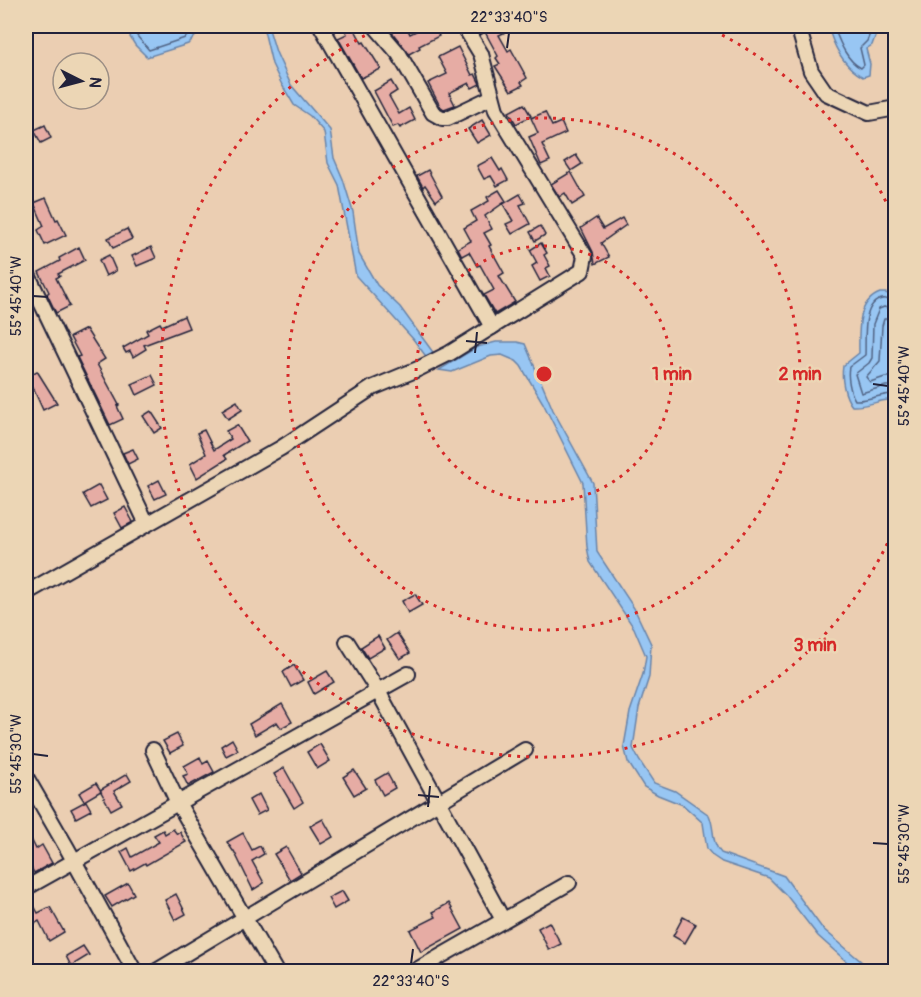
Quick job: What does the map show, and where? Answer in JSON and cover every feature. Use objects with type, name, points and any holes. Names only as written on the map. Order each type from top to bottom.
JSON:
[{"type":"street","points":[[321,26],[492,327]]},
{"type":"street","points":[[375,26],[399,54],[433,113],[442,118],[448,118],[492,98]]},
{"type":"street","points":[[26,593],[281,448],[372,388],[450,353],[582,271],[585,256],[496,110],[481,54],[464,26]]},
{"type":"street","points":[[798,26],[811,71],[826,93],[869,113],[896,108]]},
{"type":"street","points":[[26,271],[147,524]]},
{"type":"street","points":[[347,642],[378,691],[503,920]]},
{"type":"street","points":[[26,888],[408,674]]},
{"type":"street","points":[[153,750],[178,803],[276,972]]},
{"type":"street","points":[[155,972],[525,750]]},
{"type":"street","points":[[26,777],[135,972]]},
{"type":"street","points":[[413,972],[569,883]]},
{"type":"water","points":[[134,26],[205,26],[188,44],[147,57],[130,37]]},
{"type":"water","points":[[263,26],[268,26],[276,52],[291,85],[330,130],[334,158],[353,212],[359,254],[377,285],[400,307],[435,355],[428,359],[356,276],[339,185],[328,163],[324,132],[310,116],[294,105],[282,85],[272,64]]},
{"type":"water","points":[[821,26],[879,26],[872,45],[866,49],[870,64],[869,75],[863,77],[847,64],[835,46],[830,33]]},
{"type":"water","points":[[880,293],[886,293],[895,298],[895,400],[852,406],[844,387],[843,366],[859,353],[860,318],[867,303]]},
{"type":"water","points":[[496,342],[525,344],[553,410],[593,483],[597,552],[634,608],[651,644],[649,677],[639,708],[633,748],[639,760],[654,783],[675,791],[709,815],[714,840],[721,853],[784,876],[822,928],[869,968],[879,968],[895,960],[895,971],[856,970],[818,936],[787,896],[769,878],[722,862],[713,856],[707,849],[703,823],[683,805],[644,787],[628,762],[624,746],[630,712],[643,674],[646,656],[634,628],[590,562],[583,483],[543,403],[516,361],[502,355],[491,356],[452,372],[439,370],[477,347]]},
{"type":"building","points":[[343,26],[353,26],[381,69],[361,78],[338,38],[347,34]]},
{"type":"building","points":[[387,26],[406,26],[410,34],[426,26],[434,26],[439,36],[409,54]]},
{"type":"building","points":[[474,26],[502,26],[506,32],[499,35],[508,51],[511,49],[527,78],[521,82],[523,85],[511,91],[495,66],[500,64],[496,58],[498,56],[485,32],[480,35]]},
{"type":"building","points":[[458,47],[472,75],[475,74],[480,84],[472,88],[469,83],[449,93],[455,105],[444,109],[440,106],[428,83],[447,74],[438,57]]},
{"type":"building","points":[[391,81],[397,91],[389,96],[399,114],[409,108],[415,120],[400,128],[398,125],[393,127],[374,91]]},
{"type":"building","points":[[524,104],[531,116],[516,124],[509,112]]},
{"type":"building","points":[[545,112],[552,126],[561,122],[566,133],[542,144],[550,161],[541,165],[529,137],[538,133],[531,118]]},
{"type":"building","points":[[482,120],[491,135],[477,143],[468,129]]},
{"type":"building","points":[[45,125],[51,138],[41,143],[34,130]]},
{"type":"building","points":[[576,155],[582,164],[571,171],[565,162]]},
{"type":"building","points":[[492,158],[508,180],[497,186],[491,176],[484,179],[477,166]]},
{"type":"building","points":[[428,170],[442,196],[436,201],[425,185],[423,187],[417,176]]},
{"type":"building","points":[[571,172],[585,197],[572,205],[565,193],[559,197],[551,184]]},
{"type":"building","points":[[499,190],[506,201],[485,216],[492,229],[484,233],[504,273],[499,276],[515,302],[495,314],[484,295],[494,290],[480,265],[477,266],[469,252],[462,256],[458,248],[471,241],[464,228],[476,221],[471,211],[489,201],[487,197]]},
{"type":"building","points":[[520,194],[525,203],[520,205],[530,224],[512,234],[506,224],[513,221],[503,204]]},
{"type":"building","points":[[46,198],[66,235],[45,245],[38,230],[44,226],[34,203]]},
{"type":"building","points":[[596,218],[603,229],[622,218],[626,225],[601,243],[609,257],[595,264],[593,252],[581,228]]},
{"type":"building","points":[[540,226],[545,235],[535,241],[530,232]]},
{"type":"building","points":[[127,229],[132,239],[113,248],[108,238]]},
{"type":"building","points":[[541,243],[547,253],[544,255],[550,266],[546,268],[550,276],[540,281],[532,266],[537,263],[530,250]]},
{"type":"building","points":[[79,247],[85,260],[58,274],[60,276],[56,278],[70,306],[56,313],[39,272],[60,261],[59,258]]},
{"type":"building","points":[[151,247],[156,258],[137,266],[132,256]]},
{"type":"building","points":[[109,255],[116,271],[106,276],[99,260]]},
{"type":"building","points":[[184,316],[189,328],[144,345],[146,349],[133,357],[130,351],[126,353],[123,348],[148,334],[146,330]]},
{"type":"building","points":[[86,329],[105,359],[97,364],[119,405],[117,406],[123,419],[110,425],[77,357],[80,356],[70,337]]},
{"type":"building","points":[[37,371],[57,403],[43,410],[33,388],[28,390],[26,385],[26,377]]},
{"type":"building","points":[[152,375],[157,385],[137,395],[132,384]]},
{"type":"building","points":[[237,401],[242,410],[228,419],[222,410]]},
{"type":"building","points":[[151,411],[162,428],[154,433],[143,416]]},
{"type":"building","points":[[237,425],[247,441],[224,455],[227,459],[197,478],[190,464],[206,454],[197,433],[204,430],[214,450],[231,439],[226,431]]},
{"type":"building","points":[[133,449],[138,459],[128,464],[123,453]]},
{"type":"building","points":[[159,480],[166,494],[155,499],[148,486]]},
{"type":"building","points":[[99,485],[107,500],[91,508],[83,494]]},
{"type":"building","points":[[125,507],[133,522],[122,528],[114,513]]},
{"type":"building","points":[[415,594],[422,605],[408,613],[402,601]]},
{"type":"building","points":[[397,633],[410,653],[400,659],[387,640]]},
{"type":"building","points":[[378,636],[385,648],[368,658],[361,647]]},
{"type":"building","points":[[294,665],[303,680],[291,687],[283,672]]},
{"type":"building","points":[[327,671],[334,682],[314,694],[308,682]]},
{"type":"building","points":[[282,704],[292,722],[281,728],[277,722],[255,735],[249,724]]},
{"type":"building","points":[[177,734],[183,746],[170,753],[163,741]]},
{"type":"building","points":[[232,739],[238,750],[226,756],[221,746]]},
{"type":"building","points":[[320,744],[330,761],[317,769],[307,752]]},
{"type":"building","points":[[200,757],[203,764],[208,761],[214,772],[188,786],[183,776],[188,774],[184,766]]},
{"type":"building","points":[[284,768],[303,802],[294,808],[274,774]]},
{"type":"building","points":[[354,770],[366,788],[354,795],[343,777]]},
{"type":"building","points":[[387,773],[395,788],[383,795],[375,780]]},
{"type":"building","points":[[127,774],[131,781],[114,791],[122,804],[111,810],[100,790]]},
{"type":"building","points":[[96,783],[101,791],[84,801],[79,793]]},
{"type":"building","points":[[259,794],[267,810],[257,815],[249,800]]},
{"type":"building","points":[[86,801],[91,810],[76,818],[71,809]]},
{"type":"building","points":[[323,819],[333,837],[321,844],[310,826]]},
{"type":"building","points":[[26,829],[36,849],[42,845],[52,863],[34,873],[26,857]]},
{"type":"building","points":[[173,829],[177,834],[180,832],[186,842],[131,871],[121,852],[128,848],[132,857],[159,842],[154,835],[163,830],[165,834]]},
{"type":"building","points":[[243,833],[252,850],[260,846],[264,854],[252,861],[264,883],[253,890],[234,851],[227,842]]},
{"type":"building","points":[[286,847],[301,873],[290,880],[274,854]]},
{"type":"building","points":[[128,883],[134,894],[112,907],[105,896]]},
{"type":"building","points":[[342,891],[348,901],[334,909],[328,898]]},
{"type":"building","points":[[176,894],[186,914],[175,920],[165,900]]},
{"type":"building","points":[[32,902],[38,913],[50,907],[64,932],[49,941],[39,921],[26,929],[26,905]]},
{"type":"building","points":[[449,903],[463,929],[421,952],[410,930],[436,917],[433,912]]},
{"type":"building","points":[[683,917],[696,924],[685,943],[673,936]]},
{"type":"building","points":[[549,922],[561,944],[549,950],[538,928]]},
{"type":"building","points":[[83,946],[89,955],[71,966],[66,956]]}]
